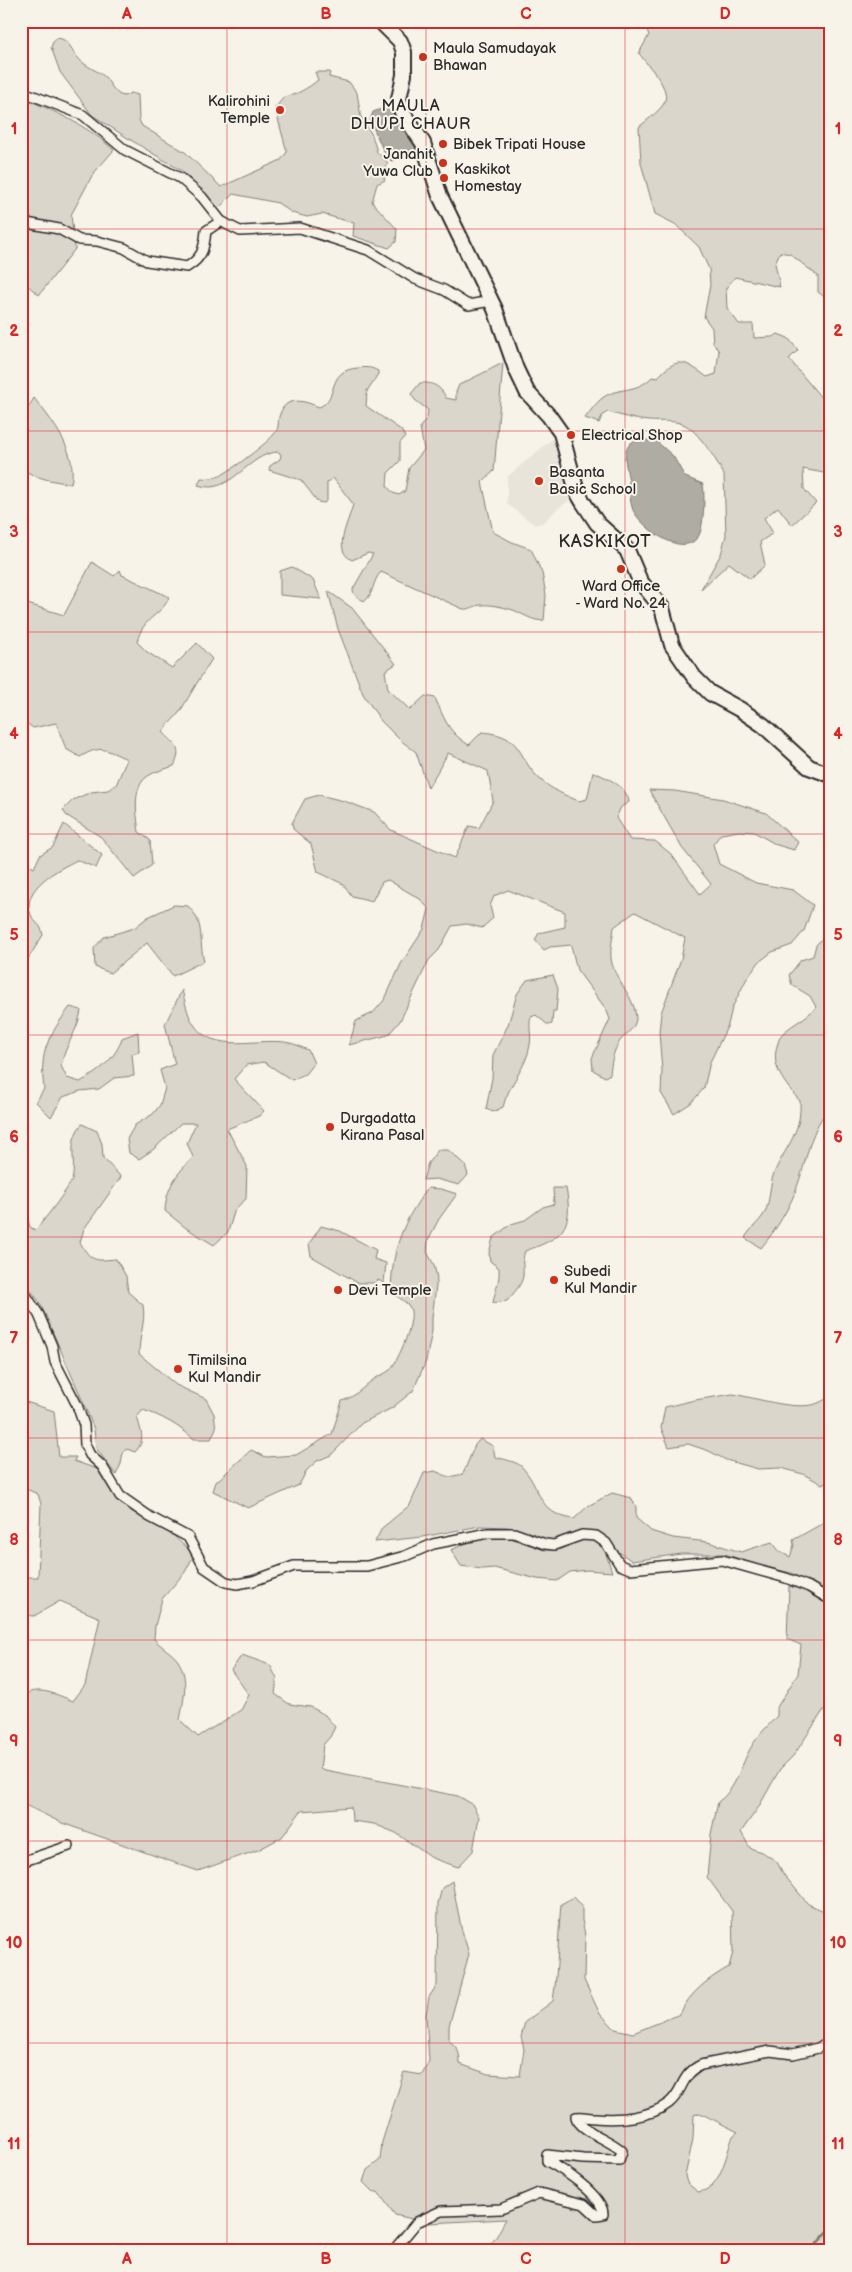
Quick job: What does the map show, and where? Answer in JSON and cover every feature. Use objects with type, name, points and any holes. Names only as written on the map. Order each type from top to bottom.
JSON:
[{"type":"street","points":[[380,21],[400,41],[404,52],[404,75],[399,99],[402,112],[423,144],[440,196],[491,302],[527,392],[549,416],[561,433],[577,492],[582,502],[596,523],[627,550],[640,581],[662,608],[672,645],[685,666],[710,693],[754,718],[809,767],[831,775]]},
{"type":"street","points":[[21,91],[83,115],[125,150],[180,178],[202,197],[221,221],[240,231],[300,228],[368,250],[415,279],[444,290],[468,305],[491,302]]},
{"type":"street","points":[[21,222],[59,229],[79,240],[97,241],[124,248],[147,261],[187,268],[198,260],[205,246],[206,231],[221,221]]},
{"type":"street","points":[[21,1288],[39,1315],[52,1346],[55,1362],[77,1405],[84,1424],[84,1445],[90,1455],[102,1466],[120,1496],[150,1517],[188,1537],[204,1567],[226,1582],[237,1584],[254,1581],[294,1566],[367,1566],[405,1556],[433,1544],[488,1533],[514,1533],[545,1544],[554,1545],[582,1535],[596,1536],[606,1543],[620,1565],[630,1569],[722,1560],[786,1578],[809,1587],[831,1600]]},
{"type":"street","points":[[21,1862],[69,1846]]},
{"type":"street","points":[[393,2251],[417,2222],[441,2211],[501,2209],[539,2193],[584,2204],[596,2214],[603,2214],[603,2209],[586,2187],[547,2161],[546,2155],[619,2160],[622,2151],[617,2146],[586,2128],[577,2121],[576,2117],[629,2118],[651,2112],[672,2101],[685,2077],[693,2069],[701,2065],[770,2051],[792,2054],[818,2048],[831,2040]]},
{"type":"shaded area","points":[[643,21],[831,21],[831,313],[825,306],[826,298],[818,292],[818,276],[790,254],[780,252],[775,263],[780,287],[735,277],[726,288],[727,308],[739,324],[753,324],[754,338],[772,337],[778,334],[788,338],[798,350],[789,359],[823,400],[831,404],[829,474],[803,469],[804,489],[816,503],[792,525],[778,507],[764,518],[773,533],[760,542],[765,565],[750,579],[729,563],[701,589],[721,554],[726,535],[724,475],[712,454],[701,439],[689,427],[683,424],[633,419],[607,412],[602,416],[599,423],[585,418],[599,401],[607,395],[640,386],[652,377],[657,378],[670,366],[681,363],[692,367],[707,377],[716,374],[719,351],[713,343],[712,328],[704,317],[710,285],[709,269],[699,247],[675,224],[655,214],[641,163],[639,127],[661,108],[665,99],[662,85],[639,53],[649,35]]},
{"type":"shaded area","points":[[57,38],[68,43],[76,56],[105,77],[118,94],[124,96],[131,93],[138,95],[139,120],[142,126],[185,152],[221,187],[281,160],[287,152],[275,108],[284,97],[302,91],[318,80],[315,72],[330,72],[329,77],[349,82],[357,93],[361,117],[372,135],[377,152],[388,163],[382,172],[385,180],[377,184],[372,202],[397,229],[396,242],[389,248],[353,236],[354,223],[322,214],[307,217],[292,213],[278,203],[233,194],[219,208],[182,171],[92,115],[60,72],[51,47]]},
{"type":"shaded area","points":[[21,97],[58,113],[81,126],[114,150],[93,174],[71,215],[75,249],[39,295],[21,280]]},
{"type":"shaded area","points":[[387,107],[399,113],[407,124],[419,151],[417,154],[391,161],[383,150],[370,120],[373,112]]},
{"type":"shaded area","points":[[503,363],[494,471],[482,482],[493,532],[531,549],[542,573],[546,595],[544,620],[532,619],[510,609],[493,605],[479,605],[463,609],[381,572],[368,598],[365,601],[359,598],[353,589],[373,554],[368,553],[352,560],[343,549],[342,542],[353,504],[333,478],[327,483],[327,501],[324,503],[318,502],[301,480],[269,470],[270,466],[280,459],[281,455],[279,452],[268,454],[258,459],[230,480],[220,485],[210,487],[198,485],[201,478],[220,476],[265,443],[277,431],[280,414],[287,404],[296,401],[319,407],[329,398],[341,374],[348,370],[366,367],[378,371],[378,374],[367,391],[366,406],[401,430],[405,437],[400,443],[400,461],[388,473],[387,486],[393,493],[399,495],[405,491],[409,468],[424,450],[420,427],[427,418],[428,410],[415,400],[411,394],[420,383],[428,383],[439,388],[446,398],[456,400],[456,392],[459,385]]},
{"type":"shaded area","points":[[34,398],[56,427],[67,449],[71,460],[71,484],[39,477],[21,468],[21,419]]},
{"type":"shaded area","name":"Basanta Basic School","points":[[557,438],[577,495],[556,510],[544,522],[535,525],[507,504],[507,477],[552,439]]},
{"type":"shaded area","points":[[637,439],[656,441],[673,456],[685,477],[703,484],[702,527],[698,537],[691,543],[673,543],[662,538],[644,524],[633,510],[625,455],[628,446]]},
{"type":"shaded area","points":[[92,562],[114,576],[120,570],[122,575],[169,597],[140,633],[137,642],[147,652],[172,668],[197,643],[212,659],[177,716],[163,732],[178,751],[174,766],[151,774],[139,787],[136,802],[139,832],[150,840],[152,865],[134,878],[101,837],[66,815],[63,810],[73,800],[91,792],[108,790],[116,785],[127,759],[104,750],[87,753],[80,757],[66,749],[56,723],[33,728],[21,719],[21,602],[64,615]]},
{"type":"shaded area","points":[[292,567],[313,580],[321,599],[280,595],[280,571]]},
{"type":"shaded area","points":[[328,591],[352,608],[396,664],[385,671],[388,689],[410,710],[425,696],[435,698],[448,725],[462,740],[469,745],[482,732],[507,738],[519,749],[542,781],[579,801],[587,799],[593,772],[615,783],[624,791],[629,802],[621,807],[616,818],[630,840],[655,841],[671,854],[700,894],[711,884],[682,848],[649,790],[675,791],[723,799],[766,813],[798,842],[794,850],[777,845],[754,832],[739,831],[721,834],[713,844],[719,864],[756,883],[793,890],[813,905],[804,931],[792,945],[772,952],[759,962],[746,980],[732,1008],[728,1025],[710,1062],[704,1088],[691,1103],[674,1114],[661,1093],[662,1071],[659,1032],[661,1013],[681,959],[685,938],[635,912],[614,927],[611,958],[616,973],[632,1003],[636,1019],[631,1029],[618,1044],[612,1058],[610,1074],[605,1077],[593,1070],[592,1058],[610,1019],[606,1009],[577,970],[571,945],[550,947],[544,950],[535,940],[539,933],[565,927],[565,912],[508,890],[494,896],[490,906],[493,918],[482,928],[467,924],[452,926],[439,950],[429,960],[400,1021],[388,1035],[349,1045],[356,1021],[373,1013],[385,999],[401,964],[424,929],[429,909],[420,899],[388,880],[382,882],[372,901],[352,896],[343,884],[318,872],[311,844],[293,829],[292,823],[305,799],[319,795],[344,801],[374,812],[391,830],[455,858],[469,826],[479,828],[493,801],[488,771],[448,753],[428,788],[416,752],[400,740],[381,721],[363,694],[338,629]]},
{"type":"shaded area","points":[[64,824],[102,855],[96,868],[77,860],[52,874],[36,888],[31,896],[29,905],[31,915],[41,928],[43,935],[21,970],[21,865],[23,861],[34,868],[40,855],[53,847]]},
{"type":"shaded area","points":[[174,905],[188,906],[194,913],[199,926],[204,961],[173,976],[147,943],[110,973],[95,967],[94,948],[104,937],[134,928],[148,917]]},
{"type":"shaded area","points":[[831,929],[831,1106],[814,1133],[791,1201],[777,1226],[761,1248],[745,1238],[765,1213],[773,1176],[795,1132],[800,1113],[800,1101],[784,1081],[777,1067],[776,1051],[782,1034],[816,1007],[810,996],[792,985],[789,975],[801,960],[813,956],[816,945]]},
{"type":"shaded area","points":[[553,975],[558,989],[556,1011],[553,1011],[552,1024],[548,1025],[536,1015],[531,1017],[528,1053],[505,1099],[503,1107],[493,1112],[486,1109],[492,1078],[493,1055],[508,1025],[517,994],[527,980]]},
{"type":"shaded area","points":[[182,990],[191,1019],[201,1033],[212,1039],[224,1042],[278,1041],[292,1044],[308,1050],[314,1063],[305,1074],[292,1080],[264,1062],[246,1065],[234,1079],[264,1111],[259,1116],[227,1129],[247,1166],[246,1199],[235,1209],[228,1232],[214,1245],[186,1228],[165,1211],[173,1181],[193,1157],[187,1143],[196,1123],[181,1123],[154,1149],[139,1159],[129,1153],[127,1139],[135,1125],[153,1114],[160,1105],[165,1088],[160,1070],[175,1064],[165,1024]]},
{"type":"shaded area","points":[[70,1007],[81,1010],[61,1066],[67,1078],[80,1082],[94,1074],[116,1052],[122,1038],[138,1032],[139,1052],[132,1054],[134,1076],[114,1078],[99,1089],[80,1091],[63,1097],[51,1117],[36,1102],[44,1089],[44,1054],[51,1036]]},
{"type":"shaded area","points":[[82,1124],[97,1131],[102,1144],[103,1158],[121,1177],[84,1229],[80,1242],[87,1253],[94,1259],[116,1259],[126,1276],[128,1292],[143,1305],[144,1317],[139,1354],[176,1385],[206,1399],[214,1414],[216,1428],[211,1439],[194,1439],[170,1422],[143,1410],[137,1417],[142,1436],[141,1444],[135,1452],[127,1449],[123,1452],[121,1464],[116,1475],[96,1448],[94,1429],[40,1303],[21,1277],[21,1194],[30,1227],[35,1230],[72,1180],[74,1138]]},
{"type":"shaded area","points":[[438,1150],[448,1150],[465,1165],[468,1175],[459,1185],[436,1179],[423,1180],[428,1163]]},
{"type":"shaded area","points":[[428,1188],[441,1189],[457,1194],[439,1219],[428,1240],[427,1252],[434,1265],[437,1278],[432,1331],[426,1361],[413,1391],[392,1408],[362,1423],[331,1455],[317,1461],[307,1470],[299,1485],[248,1508],[213,1491],[216,1482],[251,1450],[266,1457],[296,1455],[332,1434],[342,1401],[351,1397],[390,1370],[402,1349],[411,1319],[409,1306],[391,1292],[396,1250],[411,1213]]},
{"type":"shaded area","points":[[553,1188],[566,1188],[568,1213],[566,1223],[556,1236],[525,1251],[523,1276],[519,1286],[507,1301],[493,1303],[499,1268],[490,1261],[489,1253],[493,1238],[511,1224],[525,1220],[543,1207],[554,1204]]},
{"type":"shaded area","points":[[321,1226],[340,1231],[376,1250],[374,1259],[386,1263],[384,1283],[378,1280],[375,1283],[358,1283],[311,1256],[309,1244]]},
{"type":"shaded area","points":[[21,1381],[26,1402],[54,1411],[59,1457],[76,1457],[74,1461],[97,1469],[113,1495],[126,1508],[174,1536],[194,1555],[185,1572],[162,1599],[155,1626],[154,1639],[176,1658],[184,1675],[185,1690],[180,1720],[198,1737],[241,1710],[249,1695],[231,1670],[242,1655],[270,1665],[277,1679],[275,1694],[289,1704],[311,1707],[325,1715],[335,1727],[323,1745],[320,1769],[458,1796],[472,1804],[479,1817],[473,1851],[458,1867],[432,1858],[396,1833],[374,1824],[352,1821],[351,1807],[301,1811],[282,1837],[258,1850],[198,1871],[62,1823],[21,1803],[21,1697],[33,1691],[40,1691],[73,1701],[85,1685],[100,1618],[60,1601],[34,1616],[21,1615],[21,1577],[38,1577],[41,1504],[38,1494],[21,1487]]},
{"type":"shaded area","points":[[733,1394],[793,1406],[814,1404],[831,1397],[831,1483],[822,1484],[803,1474],[781,1468],[758,1469],[726,1460],[709,1451],[688,1444],[669,1447],[661,1428],[665,1407]]},
{"type":"shaded area","points":[[480,1439],[493,1446],[495,1457],[512,1461],[521,1466],[541,1499],[553,1512],[574,1519],[588,1506],[612,1493],[631,1498],[636,1507],[636,1518],[651,1531],[673,1538],[708,1542],[741,1552],[772,1542],[780,1552],[790,1557],[794,1545],[793,1540],[825,1522],[831,1526],[831,1578],[828,1577],[822,1589],[791,1573],[761,1566],[725,1554],[681,1554],[632,1561],[616,1550],[611,1542],[602,1535],[584,1530],[553,1541],[541,1541],[508,1527],[480,1526],[422,1537],[375,1542],[382,1528],[410,1505],[424,1473],[435,1471],[449,1477],[463,1474],[475,1445]]},
{"type":"shaded area","points":[[481,1537],[507,1537],[545,1550],[559,1550],[584,1538],[594,1540],[605,1551],[612,1572],[587,1570],[570,1572],[557,1581],[537,1579],[494,1568],[482,1569],[461,1566],[451,1550]]},
{"type":"shaded area","points":[[789,1586],[815,1594],[831,1603],[831,1699],[794,1755],[780,1769],[758,1808],[741,1832],[750,1848],[764,1853],[777,1862],[784,1875],[808,1904],[831,1914],[831,2251],[482,2251],[495,2239],[506,2219],[429,2223],[395,2215],[378,2192],[373,2192],[363,2182],[367,2170],[380,2160],[382,2142],[404,2072],[422,2075],[429,2061],[426,2015],[429,1997],[437,1985],[438,1903],[442,1888],[452,1881],[461,1927],[469,1954],[449,2026],[449,2041],[458,2051],[460,2064],[488,2074],[520,2076],[524,2049],[521,2037],[525,2022],[553,2001],[561,1904],[574,1897],[582,1906],[585,1935],[584,1980],[599,2012],[615,2029],[633,2033],[680,2014],[689,1999],[700,1987],[729,1967],[733,1952],[732,1911],[707,1877],[711,1834],[718,1802],[733,1786],[754,1743],[777,1716],[777,1707],[798,1674],[801,1645],[787,1639]],"holes":[[[700,2113],[738,2132],[733,2136],[725,2161],[712,2185],[706,2190],[698,2192],[687,2183],[685,2176],[693,2139],[694,2115]]]},
{"type":"waterway","points":[[810,2251],[831,2228]]},
{"type":"place","name":"Maula Samudayak Bhawan","points":[[423,57]]},
{"type":"place","name":"Kalirohini Temple","points":[[280,110]]},
{"type":"place","name":"Bibek Tripati House","points":[[443,144]]},
{"type":"place","name":"Janahit Yuwa Club","points":[[443,163]]},
{"type":"place","name":"Kaskikot Homestay","points":[[444,178]]},
{"type":"place","name":"Electrical Shop","points":[[571,435]]},
{"type":"place","name":"Basanta Basic School","points":[[539,481]]},
{"type":"place","name":"Ward Office - Ward No. 24","points":[[621,569]]},
{"type":"place","name":"Durgadatta Kirana Pasal","points":[[330,1127]]},
{"type":"place","name":"Subedi Kul Mandir","points":[[554,1280]]},
{"type":"place","name":"Devi Temple","points":[[338,1290]]},
{"type":"place","name":"Timilsina Kul Mandir","points":[[178,1369]]},
{"type":"district","name":"MAULA DHUPI CHAUR","points":[[411,115]]},
{"type":"district","name":"KASKIKOT","points":[[605,541]]}]
